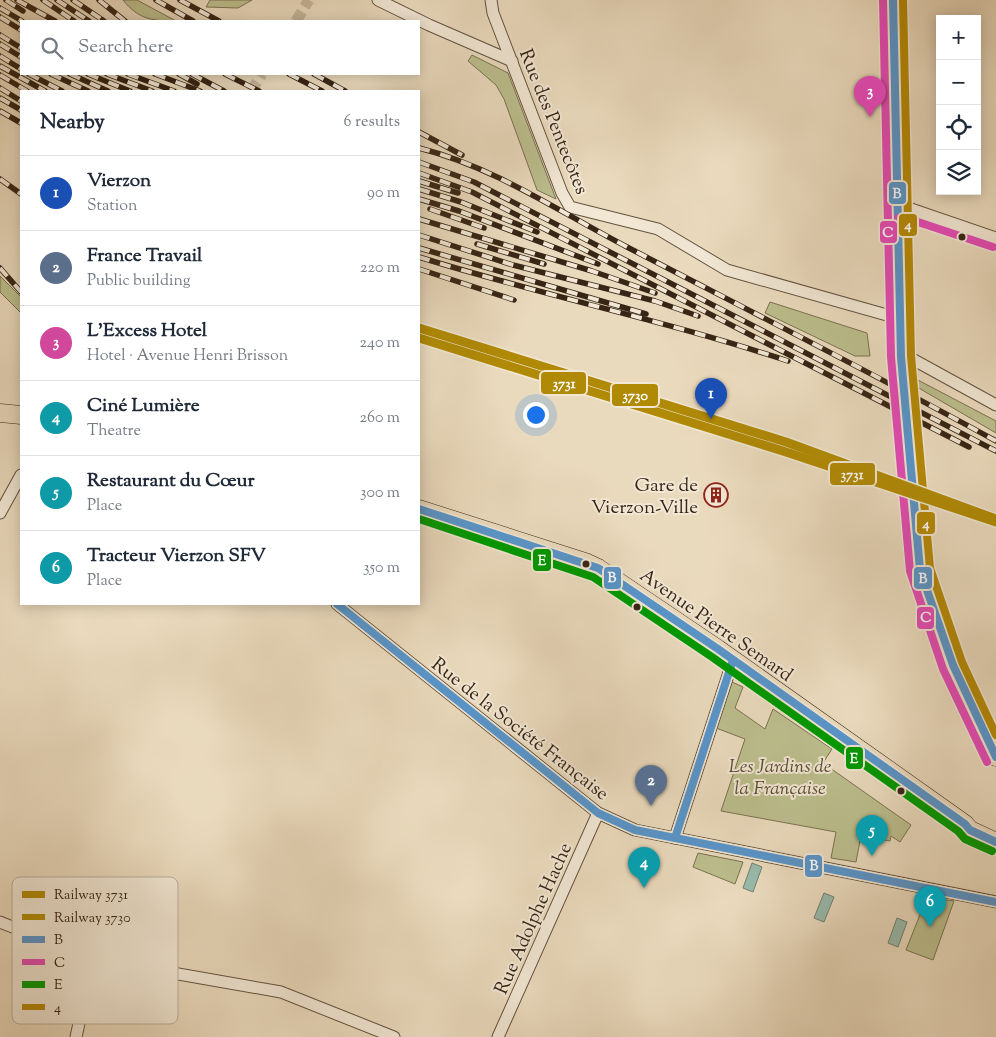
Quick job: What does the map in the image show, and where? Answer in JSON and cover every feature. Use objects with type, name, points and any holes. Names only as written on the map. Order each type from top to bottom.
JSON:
[{"type":"main road","points":[[893,0],[902,362],[920,570],[928,598],[976,718],[996,757]]},
{"type":"main road","points":[[0,413],[20,415]]},
{"type":"main road","name":"Avenue Pierre Semard","points":[[420,509],[592,564],[733,660],[965,824],[970,830],[996,842]]},
{"type":"main road","name":"Avenue Pierre Semard","points":[[965,824],[996,830]]},
{"type":"street","points":[[378,0],[419,20]]},
{"type":"street","name":"Rue des Pentecôtes","points":[[491,0],[492,13],[562,193],[570,207],[586,213],[658,229],[727,270],[901,319]]},
{"type":"street","points":[[420,21],[512,61]]},
{"type":"street","points":[[898,208],[908,208],[996,238]]},
{"type":"street","points":[[902,362],[914,360],[996,405]]},
{"type":"street","points":[[1,508],[20,477]]},
{"type":"street","name":"Rue de la Société Française","points":[[338,605],[598,813],[635,830],[996,902]]},
{"type":"street","points":[[675,838],[733,660]]},
{"type":"street","name":"Rue Adolphe Hache","points":[[498,1037],[598,813]]},
{"type":"street","points":[[0,922],[12,927]]},
{"type":"street","points":[[178,974],[281,992],[339,1013],[394,1037]]},
{"type":"street","points":[[76,1037],[79,1024]]},
{"type":"green space","points":[[123,0],[137,0],[174,20],[153,20],[135,12]]},
{"type":"green space","points":[[210,0],[252,0],[238,8],[206,7]]},
{"type":"green space","points":[[472,55],[508,73],[556,199],[537,190],[504,99],[496,85],[468,61]]},
{"type":"green space","points":[[0,276],[20,296],[20,312],[0,292]]},
{"type":"green space","points":[[770,302],[867,333],[870,356],[855,356],[765,313]]},
{"type":"green space","points":[[916,379],[996,421],[996,433],[917,387]]},
{"type":"green space","name":"Les Jardins de la Française","points":[[732,682],[743,687],[735,708],[765,729],[773,709],[832,749],[823,763],[911,825],[900,842],[891,836],[890,841],[861,836],[856,862],[831,858],[836,832],[721,811],[745,739],[716,728]]},
{"type":"green space","points":[[698,853],[743,862],[735,884],[693,867]]},
{"type":"green space","points":[[927,897],[954,901],[933,960],[906,950]]},
{"type":"shaded area","points":[[752,863],[762,867],[753,892],[743,888]]},
{"type":"shaded area","points":[[824,893],[834,897],[824,922],[814,918]]},
{"type":"shaded area","points":[[897,918],[907,922],[898,947],[888,943]]},
{"type":"tunnel","points":[[297,20],[309,0]]},
{"type":"tunnel","points":[[252,90],[261,75]]},
{"type":"railway","points":[[6,0],[23,11]]},
{"type":"railway","points":[[17,0],[53,20]]},
{"type":"railway","points":[[43,0],[73,20]]},
{"type":"railway","points":[[57,0],[87,20]]},
{"type":"railway","points":[[73,0],[103,20]]},
{"type":"railway","points":[[99,0],[124,20]]},
{"type":"railway","points":[[156,0],[191,20]]},
{"type":"railway","points":[[180,0],[217,20]]},
{"type":"railway","points":[[0,8],[20,20]]},
{"type":"railway","points":[[0,17],[20,29]]},
{"type":"railway","points":[[0,35],[20,47]]},
{"type":"railway","points":[[0,44],[20,56]]},
{"type":"railway","points":[[0,56],[20,68]]},
{"type":"railway","points":[[0,66],[43,90]]},
{"type":"railway","points":[[0,75],[25,90]]},
{"type":"railway","points":[[31,75],[60,90]]},
{"type":"railway","points":[[53,75],[86,90]]},
{"type":"railway","points":[[72,75],[106,90]]},
{"type":"railway","points":[[90,75],[128,90]]},
{"type":"railway","points":[[110,75],[149,90]]},
{"type":"railway","points":[[131,75],[171,90]]},
{"type":"railway","points":[[158,75],[197,90]]},
{"type":"railway","points":[[181,75],[197,84]]},
{"type":"railway","points":[[194,75],[222,90]]},
{"type":"railway","points":[[227,75],[257,90]]},
{"type":"railway","points":[[291,75],[320,90]]},
{"type":"railway","points":[[316,75],[343,90]]},
{"type":"railway","points":[[0,88],[20,100]]},
{"type":"railway","points":[[0,98],[20,109]]},
{"type":"railway","points":[[0,111],[20,122]]},
{"type":"railway","points":[[420,133],[462,155]]},
{"type":"railway","points":[[420,148],[447,156],[500,178],[996,441]]},
{"type":"railway","points":[[420,162],[474,182],[996,451]]},
{"type":"railway","points":[[420,173],[472,192],[969,447]]},
{"type":"railway","points":[[0,179],[20,193]]},
{"type":"railway","points":[[420,181],[458,193]]},
{"type":"railway","points":[[420,189],[461,202],[537,232]]},
{"type":"railway","points":[[420,199],[459,211],[598,264]]},
{"type":"railway","points":[[430,209],[484,228]]},
{"type":"railway","points":[[420,219],[592,271],[655,293]]},
{"type":"railway","points":[[420,235],[513,265],[655,301],[698,316]]},
{"type":"railway","points":[[477,244],[544,264]]},
{"type":"railway","points":[[420,248],[646,314]]},
{"type":"railway","points":[[420,257],[511,284],[696,333],[788,361]]},
{"type":"railway","points":[[0,268],[20,291]]},
{"type":"railway","points":[[420,269],[514,300]]},
{"type":"rail line","name":"3730","points":[[420,328],[786,442],[993,518]]},
{"type":"rail line","name":"3731","points":[[420,338],[783,451],[996,522]]},
{"type":"transit line","name":"C","points":[[883,0],[891,357],[910,571],[943,669],[987,762]]},
{"type":"transit line","name":"B","points":[[893,0],[901,357],[920,570],[953,665],[996,757]]},
{"type":"transit line","name":"4","points":[[903,0],[911,356],[930,568],[962,662],[996,735]]},
{"type":"transit line","name":"C","points":[[898,218],[906,218],[993,247]]},
{"type":"transit line","name":"B","points":[[420,509],[598,568],[718,649],[965,824],[970,830],[996,842]]},
{"type":"transit line","name":"E","points":[[420,519],[593,577],[712,657],[958,831],[965,839],[992,851]]},
{"type":"transit line","name":"B","points":[[338,605],[598,813],[635,830],[996,902]]},
{"type":"transit line","name":"B","points":[[675,838],[733,660]]},
{"type":"place","name":"L'Excess Hotel","points":[[870,117]]},
{"type":"place","name":"Vierzon","points":[[711,419]]},
{"type":"place","name":"Gare de Vierzon-Ville","points":[[716,495]]},
{"type":"place","name":"France Travail","points":[[651,806]]},
{"type":"place","name":"Restaurant du Cœur","points":[[872,856]]},
{"type":"place","name":"Ciné Lumière","points":[[644,888]]},
{"type":"place","name":"Tracteur Vierzon SFV","points":[[930,927]]}]
